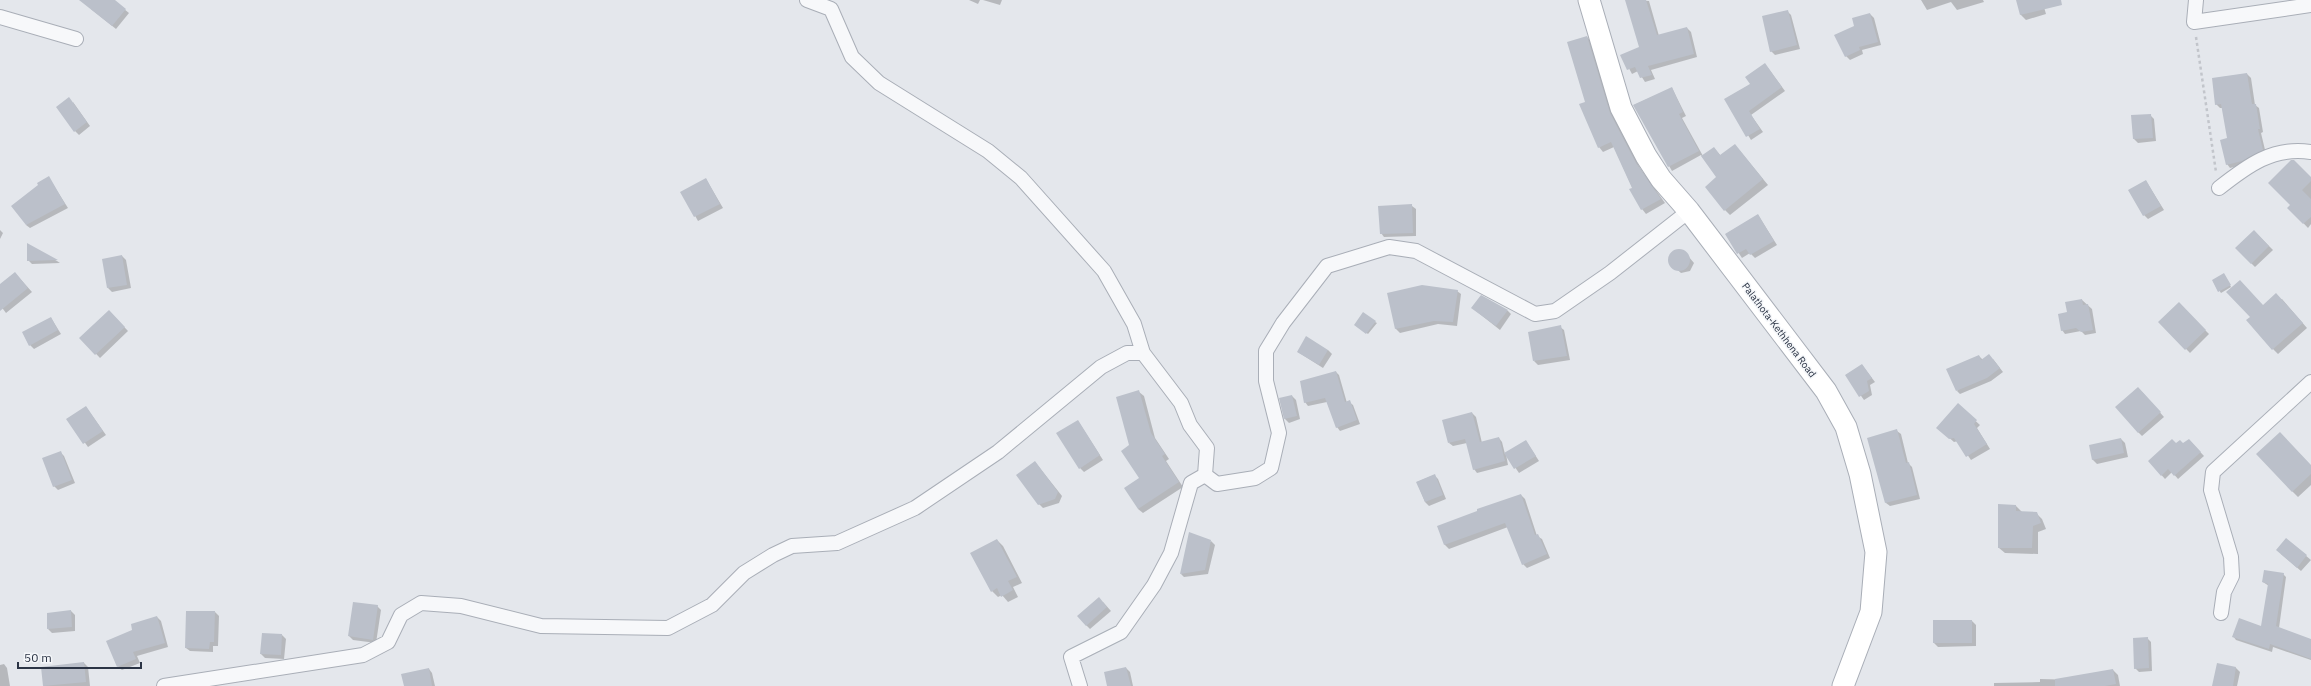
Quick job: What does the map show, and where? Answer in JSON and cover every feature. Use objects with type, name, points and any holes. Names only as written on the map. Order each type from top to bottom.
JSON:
[{"type":"street","points":[[807,0],[831,8],[852,57],[879,83],[988,150],[1021,178],[1104,271],[1134,324],[1143,353],[1181,403],[1190,425],[1207,448],[1204,475]]},
{"type":"street","name":"Palathota-Kethhena Road","points":[[1590,0],[1622,108],[1646,156],[1660,179],[1689,211],[1826,391],[1846,427],[1860,474],[1876,552],[1871,612],[1843,686]]},
{"type":"street","points":[[2196,0],[2194,22],[2311,5]]},
{"type":"street","points":[[0,16],[76,39]]},
{"type":"street","points":[[2219,188],[2258,160],[2295,149],[2311,152]]},
{"type":"street","points":[[1204,475],[1217,484],[1254,478],[1271,468],[1279,433],[1266,381],[1266,351],[1283,323],[1327,266],[1389,247],[1416,251],[1535,314],[1542,313],[1555,311],[1610,273],[1689,211]]},
{"type":"street","points":[[164,686],[363,655],[388,642],[401,614],[422,603],[461,606],[541,626],[668,628],[712,605],[744,573],[773,555],[792,546],[837,543],[915,508],[998,452],[1101,367],[1127,353],[1143,353]]},
{"type":"street","points":[[2221,614],[2224,592],[2232,576],[2231,564],[2219,513],[2211,490],[2213,472],[2311,382]]},
{"type":"street","points":[[1080,686],[1071,657],[1121,632],[1154,585],[1171,553],[1191,483],[1204,475]]},
{"type":"path","points":[[2194,22],[2219,188]]},
{"type":"building","points":[[79,0],[115,0],[126,9],[112,26]]},
{"type":"building","points":[[1625,0],[1646,0],[1657,35],[1687,27],[1694,54],[1648,66],[1652,75],[1640,78],[1635,67],[1627,70],[1620,55],[1639,47]]},
{"type":"building","points":[[2016,0],[2061,0],[2062,5],[2020,15]]},
{"type":"building","points":[[1788,10],[1797,45],[1770,52],[1762,16]]},
{"type":"building","points":[[1870,13],[1878,42],[1859,47],[1860,50],[1845,57],[1834,35],[1854,26],[1852,18]]},
{"type":"building","points":[[1587,36],[1610,113],[1636,163],[1661,199],[1641,210],[1629,189],[1632,188],[1611,142],[1598,148],[1579,104],[1585,102],[1567,42]]},
{"type":"building","points":[[1765,63],[1782,87],[1749,111],[1760,129],[1746,137],[1724,99],[1750,84],[1745,77]]},
{"type":"building","points":[[2247,73],[2252,104],[2256,104],[2260,129],[2258,129],[2263,150],[2242,161],[2226,165],[2220,140],[2227,138],[2221,104],[2215,105],[2212,78]]},
{"type":"building","points":[[1672,87],[1683,112],[1679,114],[1699,151],[1668,167],[1633,105]]},
{"type":"building","points":[[69,97],[87,122],[74,132],[56,107]]},
{"type":"building","points":[[2151,114],[2153,138],[2133,139],[2131,115]]},
{"type":"building","points":[[1735,144],[1763,179],[1724,211],[1705,187],[1716,177],[1701,156],[1714,147],[1720,155]]},
{"type":"building","points":[[2291,160],[2294,160],[2311,177],[2311,181],[2302,190],[2311,199],[2311,217],[2303,224],[2287,208],[2290,205],[2268,183]]},
{"type":"building","points":[[49,176],[65,204],[26,225],[11,206],[38,185],[37,183]]},
{"type":"building","points":[[706,178],[720,204],[694,217],[680,192]]},
{"type":"building","points":[[2146,180],[2161,206],[2143,216],[2128,190]]},
{"type":"building","points":[[1412,204],[1413,233],[1380,234],[1378,206]]},
{"type":"building","points":[[1758,214],[1774,241],[1750,255],[1746,249],[1737,254],[1725,234]]},
{"type":"building","points":[[2254,230],[2269,246],[2251,264],[2235,248]]},
{"type":"building","points":[[27,243],[58,260],[27,261]]},
{"type":"building","points":[[1679,249],[1687,252],[1690,260],[1687,268],[1679,271],[1671,268],[1668,260],[1671,252]]},
{"type":"building","points":[[122,255],[127,285],[107,288],[102,259]]},
{"type":"building","points":[[15,272],[28,288],[0,311],[0,284]]},
{"type":"building","points":[[2224,273],[2231,285],[2218,292],[2212,280]]},
{"type":"building","points":[[2240,280],[2263,305],[2276,293],[2303,323],[2272,350],[2246,320],[2250,317],[2226,292]]},
{"type":"building","points":[[1422,285],[1458,290],[1453,322],[1434,321],[1395,329],[1387,293]]},
{"type":"building","points":[[1481,295],[1508,310],[1496,326],[1471,308]]},
{"type":"building","points":[[2082,299],[2083,305],[2088,304],[2093,330],[2081,332],[2076,328],[2061,331],[2058,314],[2067,312],[2065,302]]},
{"type":"building","points":[[2179,302],[2206,330],[2185,350],[2158,322]]},
{"type":"building","points":[[109,310],[125,327],[95,355],[79,338]]},
{"type":"building","points":[[1363,312],[1376,321],[1366,334],[1354,325]]},
{"type":"building","points":[[51,317],[58,330],[29,346],[22,332]]},
{"type":"building","points":[[1561,325],[1567,356],[1533,361],[1528,332]]},
{"type":"building","points":[[1306,336],[1328,350],[1319,365],[1297,352]]},
{"type":"building","points":[[1989,354],[2000,368],[1987,378],[1956,391],[1946,369],[1979,355],[1981,360]]},
{"type":"building","points":[[1862,364],[1872,378],[1867,381],[1869,391],[1859,397],[1845,375]]},
{"type":"building","points":[[1336,371],[1345,402],[1350,400],[1357,420],[1336,428],[1325,398],[1304,403],[1300,381]]},
{"type":"building","points":[[2138,387],[2161,412],[2138,433],[2115,407]]},
{"type":"building","points":[[1139,390],[1151,433],[1165,454],[1162,456],[1179,482],[1138,509],[1124,488],[1139,478],[1121,451],[1129,445],[1116,397]]},
{"type":"building","points":[[1292,395],[1297,416],[1284,419],[1279,398]]},
{"type":"building","points":[[1958,403],[1977,420],[1974,424],[1987,444],[1966,457],[1954,438],[1949,439],[1936,428]]},
{"type":"building","points":[[86,406],[103,431],[83,444],[66,419]]},
{"type":"building","points":[[1472,412],[1480,442],[1499,437],[1505,461],[1473,470],[1465,439],[1448,443],[1442,420]]},
{"type":"building","points":[[1078,420],[1100,455],[1079,469],[1056,433]]},
{"type":"building","points":[[1897,429],[1906,463],[1909,462],[1917,495],[1885,503],[1867,438]]},
{"type":"building","points":[[2280,432],[2311,465],[2311,474],[2292,492],[2256,454]]},
{"type":"building","points":[[2121,438],[2124,453],[2092,460],[2089,445]]},
{"type":"building","points":[[2172,439],[2176,443],[2180,440],[2183,443],[2189,439],[2201,452],[2174,476],[2168,469],[2161,476],[2148,461]]},
{"type":"building","points":[[1526,440],[1536,456],[1514,469],[1504,453]]},
{"type":"building","points":[[61,451],[72,480],[53,487],[42,458]]},
{"type":"building","points":[[1035,461],[1058,492],[1055,499],[1038,505],[1016,475]]},
{"type":"building","points":[[1435,474],[1443,495],[1425,502],[1416,482]]},
{"type":"building","points":[[1521,494],[1535,535],[1538,534],[1547,554],[1522,565],[1505,523],[1444,545],[1437,526],[1477,511],[1477,509]]},
{"type":"building","points":[[1998,504],[2016,505],[2016,511],[2037,512],[2041,523],[2033,526],[2032,548],[1998,548]]},
{"type":"building","points":[[1189,532],[1211,540],[1205,570],[1180,574]]},
{"type":"building","points":[[2286,538],[2307,555],[2297,568],[2276,550]]},
{"type":"building","points":[[997,539],[1017,577],[1008,581],[1013,590],[1001,597],[997,588],[991,592],[970,553]]},
{"type":"building","points":[[2264,570],[2284,573],[2276,626],[2311,639],[2311,659],[2270,644],[2269,649],[2232,637],[2239,618],[2261,626],[2268,584],[2262,582]]},
{"type":"building","points":[[1099,597],[1107,607],[1086,626],[1077,616]]},
{"type":"building","points":[[353,602],[378,605],[373,640],[348,636]]},
{"type":"building","points":[[71,610],[72,627],[47,629],[47,613]]},
{"type":"building","points":[[186,611],[215,611],[214,642],[210,642],[209,649],[185,648]]},
{"type":"building","points":[[157,616],[165,643],[133,652],[136,659],[117,667],[106,641],[132,630],[131,624]]},
{"type":"building","points":[[1933,620],[1972,620],[1972,643],[1933,643]]},
{"type":"building","points":[[262,633],[282,634],[281,655],[260,654]]},
{"type":"building","points":[[2148,637],[2149,668],[2134,669],[2133,638]]},
{"type":"building","points":[[84,662],[86,682],[43,686],[41,667]]},
{"type":"building","points":[[2217,663],[2236,667],[2233,686],[2212,686]]},
{"type":"building","points":[[1126,667],[1131,686],[1107,686],[1104,672]]},
{"type":"building","points":[[429,668],[432,686],[404,686],[401,674]]},
{"type":"building","points":[[2113,669],[2116,684],[2105,686],[2055,686],[2055,679]]}]
